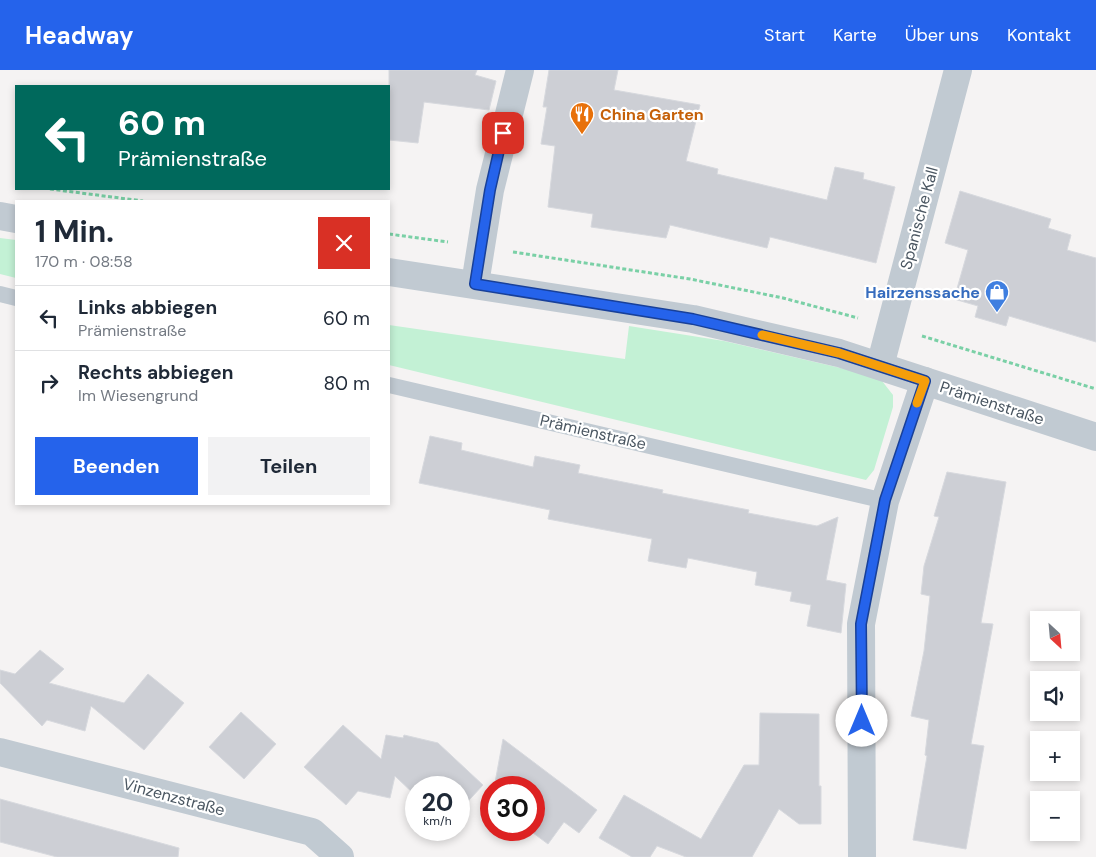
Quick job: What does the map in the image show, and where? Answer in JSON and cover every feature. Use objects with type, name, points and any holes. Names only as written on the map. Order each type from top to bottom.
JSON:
[{"type":"street","points":[[475,284],[490,190],[520,70]]},
{"type":"street","name":"Spanische Kall","points":[[880,366],[958,70]]},
{"type":"street","points":[[0,216],[15,219]]},
{"type":"street","name":"Prämienstraße","points":[[390,272],[693,319],[839,353],[1096,437]]},
{"type":"street","points":[[862,857],[861,624],[885,500],[925,381]]},
{"type":"street","name":"Vinzenzstraße","points":[[0,752],[312,832],[340,857]]},
{"type":"lane","points":[[0,294],[15,298]]},
{"type":"lane","name":"Prämienstraße","points":[[390,385],[885,500]]},
{"type":"path","points":[[58,190],[135,200]]},
{"type":"green space","points":[[0,238],[15,240],[15,278],[0,274]]},
{"type":"green space","points":[[390,325],[625,359],[629,326],[724,341],[858,372],[882,381],[893,395],[893,407],[874,470],[866,480],[390,365]]},
{"type":"building","points":[[389,70],[477,70],[475,75],[496,81],[489,110],[424,102],[418,143],[390,140]]},
{"type":"building","points":[[549,70],[618,70],[614,90],[700,105],[686,161],[718,169],[717,174],[827,200],[835,167],[864,173],[863,179],[895,187],[876,263],[770,237],[767,248],[670,225],[666,238],[591,227],[593,214],[548,207],[555,146],[541,144],[547,107],[543,107]]},
{"type":"building","points":[[960,191],[1051,219],[1048,228],[1071,235],[1067,250],[1096,258],[1096,342],[1009,316],[1006,326],[975,317],[978,306],[954,299],[968,250],[945,243]]},
{"type":"building","points":[[430,436],[462,443],[461,450],[533,467],[535,456],[580,465],[578,473],[663,490],[662,493],[749,510],[748,513],[817,526],[838,517],[826,580],[846,584],[841,633],[807,626],[811,605],[790,601],[792,592],[755,585],[757,572],[688,558],[686,568],[648,561],[652,539],[548,519],[550,510],[419,483]]},
{"type":"building","points":[[947,472],[1006,482],[981,623],[993,624],[971,744],[984,746],[966,849],[913,840],[927,756],[925,755],[929,720],[911,716],[924,651],[930,596],[921,594],[924,566],[939,517],[934,516]]},
{"type":"building","points":[[40,650],[64,669],[49,683],[124,703],[148,674],[184,703],[144,750],[91,706],[85,731],[47,720],[42,726],[0,683],[0,670],[15,674]]},
{"type":"building","points":[[241,712],[276,744],[244,779],[209,747]]},
{"type":"building","points":[[760,713],[819,714],[821,824],[799,824],[779,809],[752,857],[686,857],[657,846],[650,857],[632,857],[599,838],[624,795],[701,839],[744,765],[759,765]]},
{"type":"building","points":[[343,725],[381,759],[386,735],[403,738],[404,735],[438,743],[480,782],[480,788],[470,799],[470,776],[405,776],[405,786],[395,776],[390,798],[358,791],[346,805],[304,767]]},
{"type":"building","points":[[503,739],[597,810],[579,833],[564,822],[548,844],[544,841],[545,776],[496,776]]},
{"type":"building","points":[[0,799],[179,848],[178,857],[57,857],[0,842]]},
{"type":"slow traffic","points":[[762,335],[839,353],[925,381],[917,403]]},
{"type":"place","name":"China Garten","points":[[582,135]]},
{"type":"place","name":"Hairzenssache","points":[[997,313]]},
{"type":"route","points":[[503,133],[490,190],[475,284],[693,319],[839,353],[925,381],[885,500],[861,624],[862,721]]}]
